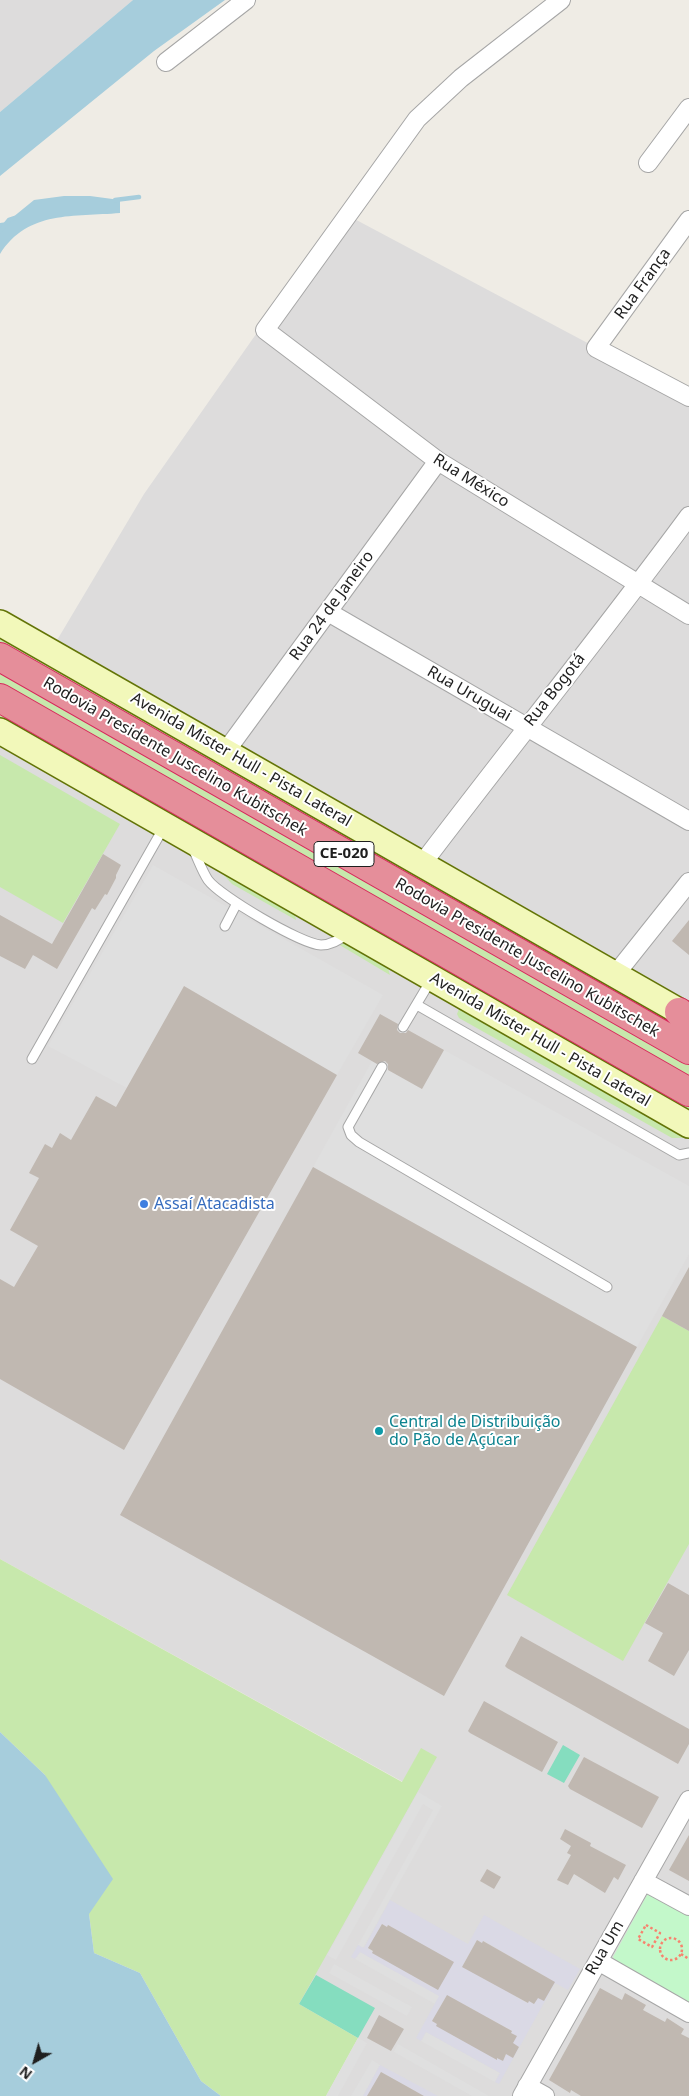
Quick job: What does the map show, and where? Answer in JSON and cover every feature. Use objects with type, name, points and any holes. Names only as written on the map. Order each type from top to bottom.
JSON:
[{"type":"highway","name":"Rodovia Presidente Juscelino Kubitschek","points":[[0,657],[689,1050]]},
{"type":"highway","name":"CE-020","points":[[0,698],[689,1092]]},
{"type":"main road","name":"Avenida Mister Hull - Pista Lateral","points":[[0,623],[686,1017]]},
{"type":"main road","name":"Avenida Mister Hull - Pista Lateral","points":[[0,731],[689,1125]]},
{"type":"street","points":[[166,62],[246,0]]},
{"type":"street","name":"Rua México","points":[[561,0],[461,78],[417,119],[265,330],[438,461],[689,615]]},
{"type":"street","points":[[648,164],[689,108]]},
{"type":"street","name":"Rua França","points":[[689,220],[596,348],[689,397]]},
{"type":"street","name":"Rua 24 de Janeiro","points":[[226,752],[438,461]]},
{"type":"street","name":"Rua Bogotá","points":[[422,864],[526,727],[638,585],[689,516]]},
{"type":"street","name":"Rua Uruguai","points":[[328,612],[689,821]]},
{"type":"street","points":[[615,975],[689,882]]},
{"type":"street","name":"Rua Um","points":[[524,2091],[689,1800]]},
{"type":"street","points":[[643,1881],[689,1906]]},
{"type":"street","points":[[598,1962],[689,2012]]},
{"type":"street","points":[[524,2091],[545,2096]]},
{"type":"lane","points":[[32,1059],[165,825]]},
{"type":"lane","points":[[187,837],[208,880],[237,903],[288,933],[320,945],[338,941],[350,931]]},
{"type":"lane","points":[[225,926],[237,903]]},
{"type":"lane","points":[[404,1027],[432,978]]},
{"type":"lane","points":[[417,1004],[679,1155],[689,1153]]},
{"type":"lane","points":[[382,1067],[348,1126],[350,1135],[607,1286]]},
{"type":"path","points":[[646,1926],[660,1933],[656,1940],[652,1947],[638,1939],[646,1926]]},
{"type":"path","points":[[636,1929],[642,1932]]},
{"type":"path","points":[[669,1938],[676,1939],[682,1944],[681,1954],[674,1959],[664,1957],[660,1951],[661,1943],[669,1938]]},
{"type":"path","points":[[656,1940],[661,1943]]},
{"type":"path","points":[[681,1954],[689,1959]]},
{"type":"shaded area","points":[[0,0],[133,0],[0,112]]},
{"type":"shaded area","points":[[347,215],[689,397],[689,1017],[50,652],[144,494],[261,327]]},
{"type":"shaded area","points":[[0,731],[689,1125],[689,2096],[326,2096],[358,2038],[299,2004],[421,1749],[403,1782],[0,1559]]},
{"type":"shaded area","points":[[153,865],[383,995],[337,1075],[127,1088],[48,1046]]},
{"type":"shaded area","points":[[444,1050],[689,1186],[689,1254],[637,1347],[313,1167],[372,1061],[422,1089]]},
{"type":"shaded area","points":[[418,1792],[442,1806],[363,1948],[358,1945],[433,1810],[423,1804],[336,1960],[327,1955]]},
{"type":"shaded area","points":[[390,1900],[468,1944],[484,1915],[580,1969],[568,1990],[555,1983],[499,2084],[495,2082],[500,2073],[426,2032],[421,2041],[416,2038],[439,1996],[360,1952],[355,1959],[351,1957],[358,1945],[364,1948]],"holes":[[[382,1924],[387,1927],[388,1925],[448,1959],[432,1987],[368,1949]],[[477,1940],[482,1943],[484,1941],[543,1975],[548,1980],[534,2004],[529,2001],[527,2003],[463,1965]],[[446,1997],[451,2000],[452,1998],[512,2031],[511,2033],[516,2036],[503,2060],[497,2059],[432,2021]]]},
{"type":"shaded area","points":[[360,1952],[440,1996],[435,2004],[355,1959]]},
{"type":"shaded area","points":[[334,1964],[412,2007],[407,2016],[329,1973]]},
{"type":"shaded area","points":[[426,2032],[500,2073],[495,2082],[421,2041]]},
{"type":"shaded area","points":[[358,2038],[367,2043],[338,2096],[326,2096]]},
{"type":"shaded area","points":[[398,2044],[489,2096],[472,2096],[394,2052]]},
{"type":"shaded area","points":[[372,2060],[380,2065],[363,2096],[351,2096]]},
{"type":"shaded area","points":[[380,2065],[438,2096],[419,2096],[415,2091],[381,2072],[376,2080],[379,2081],[367,2096],[363,2096]]},
{"type":"green space","points":[[0,632],[688,1031],[689,1035],[0,642]]},
{"type":"green space","points":[[0,671],[689,1064],[689,1076],[0,684]]},
{"type":"green space","points":[[0,714],[689,1106],[689,1115],[0,723]]},
{"type":"green space","points":[[0,755],[120,824],[63,923],[0,887]]},
{"type":"green space","points":[[219,870],[294,910],[296,920],[232,884]]},
{"type":"green space","points":[[343,939],[387,965],[390,975],[338,944]]},
{"type":"green space","points":[[462,1006],[688,1136],[688,1138],[672,1138],[459,1018],[457,1014]]},
{"type":"green space","points":[[662,1316],[689,1331],[689,1544],[623,1661],[507,1595]]},
{"type":"green space","points":[[0,1559],[402,1782],[421,1748],[437,1757],[299,2004],[358,2038],[326,2096],[221,2096],[201,2081],[140,1973],[94,1953],[89,1914],[45,1775],[0,1732]]},
{"type":"green space","points":[[563,1745],[580,1755],[564,1783],[547,1774]]},
{"type":"green space","points":[[653,1894],[689,1914],[689,2003],[615,1962],[613,1957],[647,1895]]},
{"type":"green space","points":[[316,1975],[375,2008],[358,2038],[299,2004]]},
{"type":"water","points":[[133,0],[225,0],[154,51],[0,176],[0,112]]},
{"type":"water","points":[[64,196],[90,196],[120,200],[120,213],[69,216],[53,218],[38,223],[24,230],[11,240],[0,254],[0,223],[7,222],[34,200]]},
{"type":"water","points":[[0,1732],[45,1775],[113,1879],[89,1914],[94,1953],[140,1973],[201,2081],[221,2096],[0,2096]]},
{"type":"building","points":[[103,854],[121,865],[116,878],[107,895],[105,894],[95,910],[92,908],[57,969],[33,955],[25,969],[0,956],[0,915],[52,944]]},
{"type":"building","points":[[689,920],[689,955],[672,941]]},
{"type":"building","name":"Assaí Atacadista","points":[[184,986],[337,1075],[124,1450],[0,1379],[0,1279],[14,1287],[38,1246],[10,1230],[39,1178],[29,1173],[45,1144],[52,1148],[60,1133],[71,1140],[96,1096],[116,1107]]},
{"type":"building","points":[[380,1014],[398,1024],[397,1030],[400,1033],[406,1033],[408,1030],[444,1050],[422,1089],[388,1070],[388,1064],[385,1061],[377,1064],[358,1053]]},
{"type":"building","name":"Central de Distribuição do Pão de Açúcar","points":[[313,1167],[637,1347],[444,1696],[120,1515]]},
{"type":"building","points":[[689,1267],[689,1331],[662,1316]]},
{"type":"building","points":[[668,1583],[689,1595],[689,1650],[674,1676],[648,1661],[663,1633],[645,1623]]},
{"type":"building","points":[[521,1636],[689,1729],[689,1744],[678,1764],[507,1668],[505,1666]]},
{"type":"building","points":[[484,1701],[558,1742],[542,1772],[468,1731]]},
{"type":"building","points":[[584,1757],[659,1797],[642,1828],[570,1789],[568,1786]]},
{"type":"building","points":[[565,1829],[591,1843],[590,1846],[626,1865],[618,1880],[614,1877],[605,1893],[574,1874],[568,1885],[557,1880],[571,1855],[567,1853],[571,1846],[560,1839]]},
{"type":"building","points":[[689,1835],[689,1881],[669,1870]]},
{"type":"building","points":[[487,1869],[501,1877],[494,1889],[480,1881]]},
{"type":"building","points":[[382,1924],[387,1927],[388,1925],[454,1962],[438,1990],[372,1953],[373,1951],[368,1948]]},
{"type":"building","points":[[477,1940],[482,1943],[483,1941],[555,1982],[544,2001],[538,1998],[534,2004],[529,2001],[528,2003],[462,1967]]},
{"type":"building","points":[[600,1988],[622,2000],[625,1993],[646,2005],[643,2010],[665,2022],[667,2018],[684,2029],[681,2034],[689,2038],[689,2096],[581,2096],[571,2090],[570,2093],[549,2080]]},
{"type":"building","points":[[447,1995],[512,2031],[511,2033],[517,2036],[513,2043],[519,2047],[513,2058],[506,2054],[503,2061],[497,2058],[497,2060],[436,2026],[437,2024],[432,2021]]},
{"type":"building","points":[[379,2015],[404,2029],[391,2051],[367,2038]]},
{"type":"building","points":[[381,2072],[399,2082],[424,2096],[367,2096]]},
{"type":"waterway","points":[[115,200],[139,197]]},
{"type":"waterway","points":[[0,231],[9,220],[15,218]]},
{"type":"place","name":"Assaí Atacadista","points":[[144,1204]]},
{"type":"place","name":"Central de Distribuição do Pão de Açúcar","points":[[379,1431]]}]
